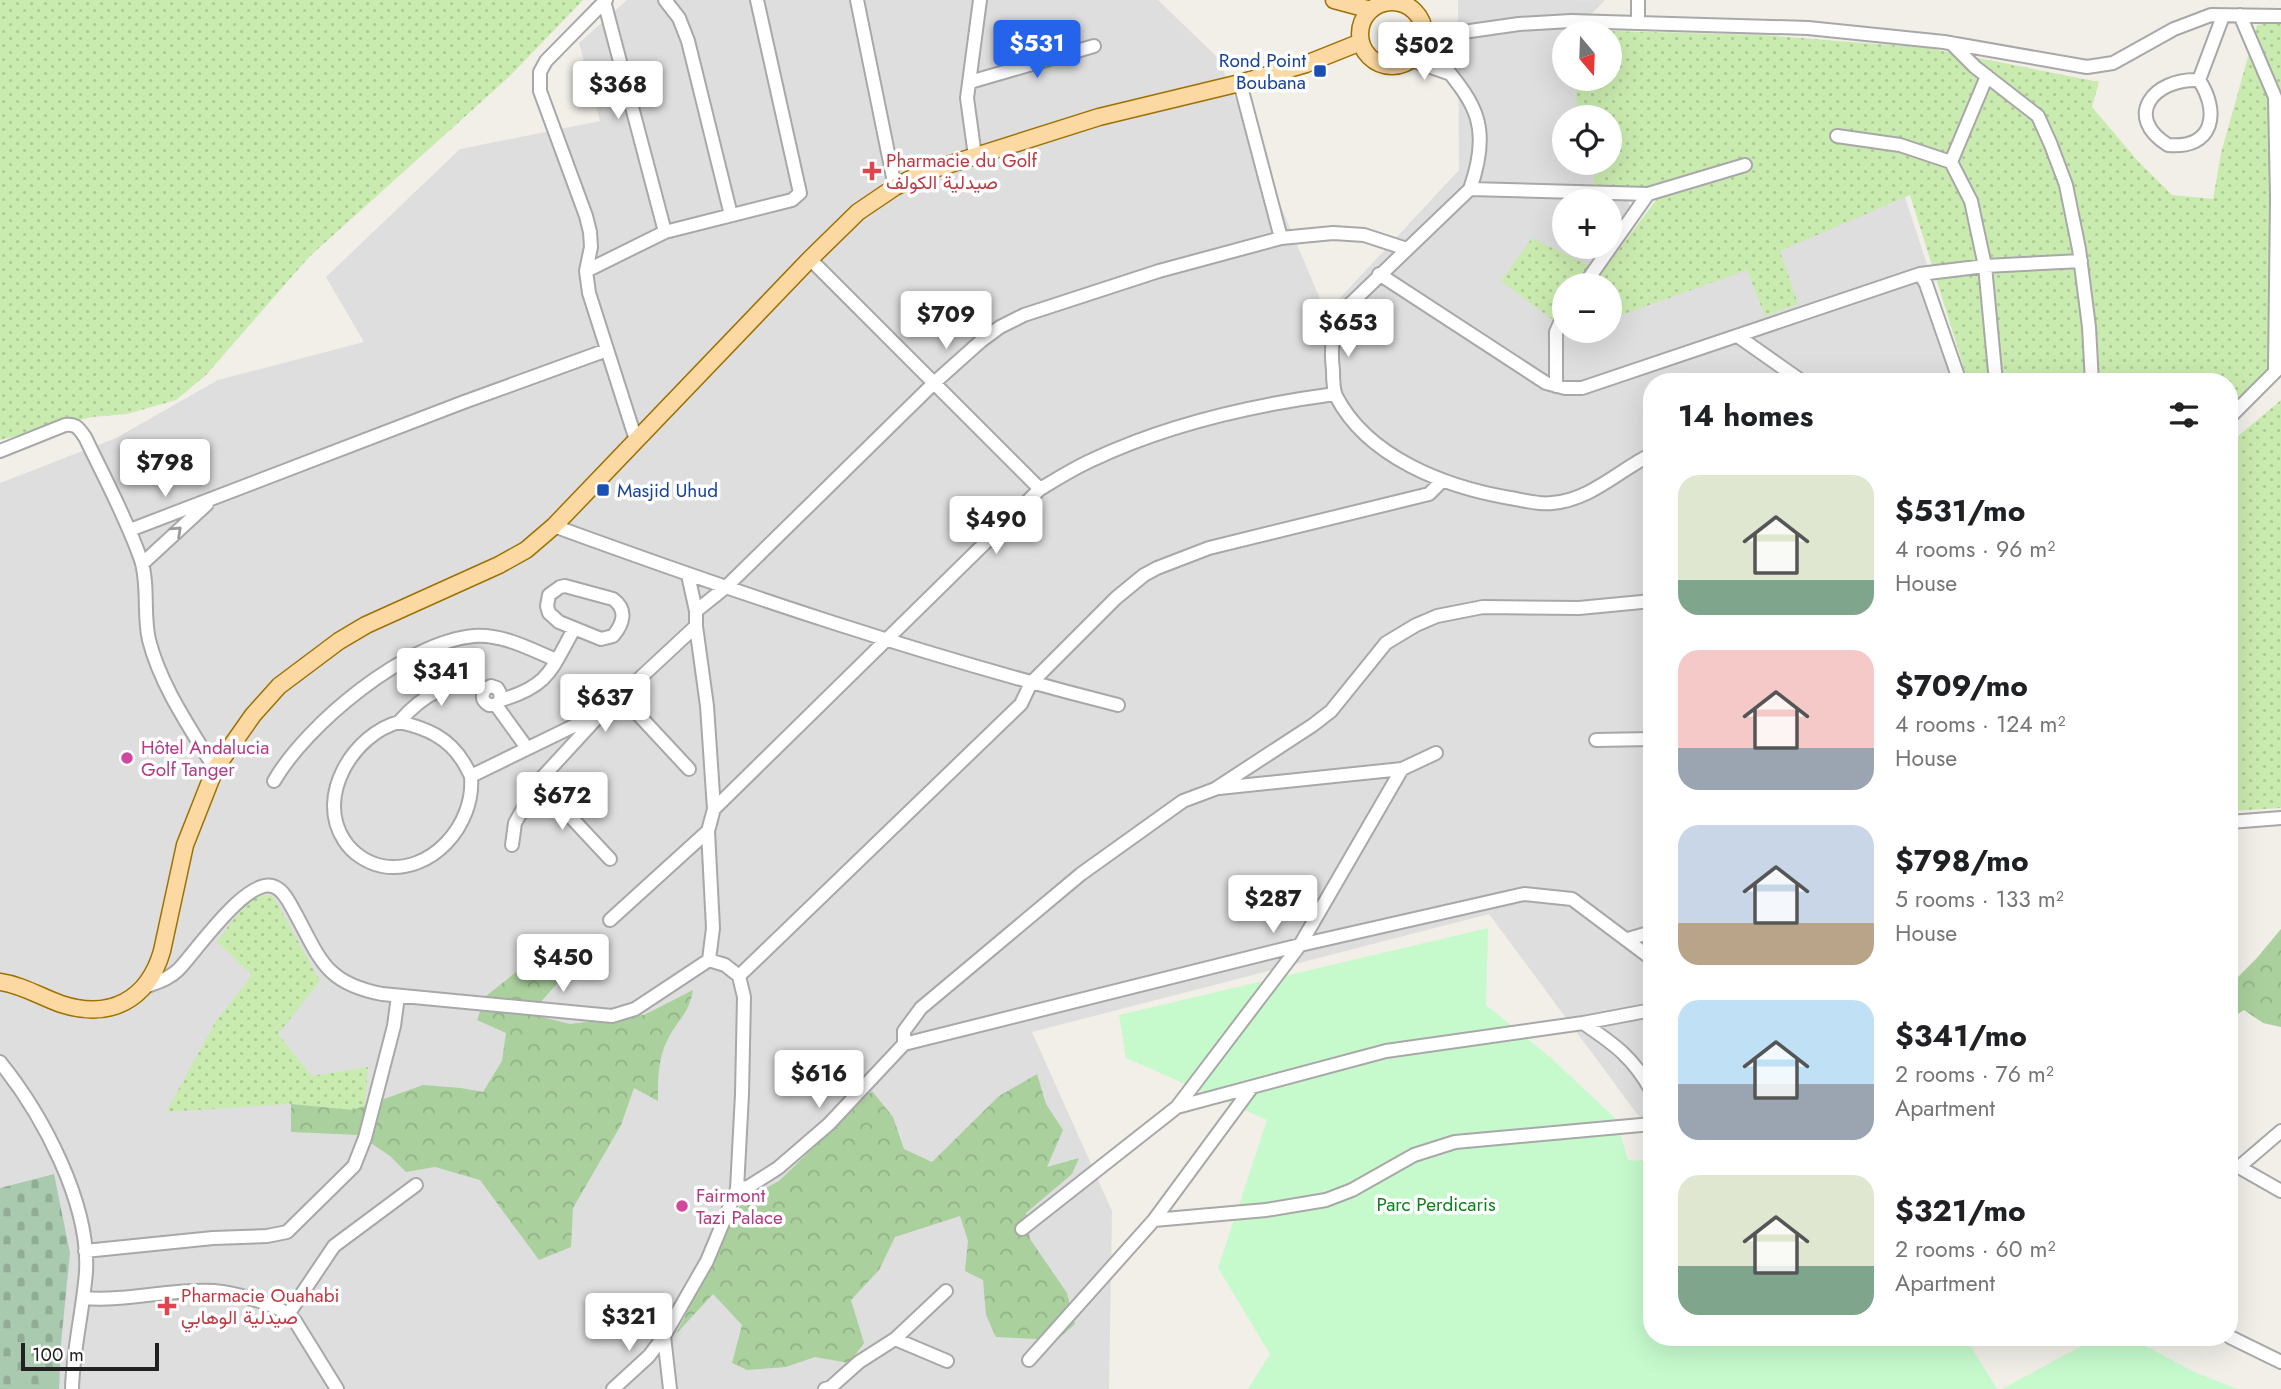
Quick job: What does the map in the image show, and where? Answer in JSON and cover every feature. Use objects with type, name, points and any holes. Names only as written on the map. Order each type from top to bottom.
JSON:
[{"type":"main road","points":[[1334,0],[1366,16]]},
{"type":"main road","points":[[1363,48],[1382,64],[1402,64],[1411,60],[1419,51],[1424,37],[1422,22],[1417,13],[1398,2],[1387,2],[1366,16]]},
{"type":"main road","points":[[1363,48],[1366,16]]},
{"type":"main road","points":[[0,982],[12,984],[61,1004],[92,1010],[120,1004],[145,987],[158,965],[185,845],[215,769],[253,715],[279,686],[313,659],[366,625],[499,565],[526,550],[554,526],[858,212],[922,173],[1099,117],[1240,83],[1363,48]]},
{"type":"street","points":[[665,0],[679,18],[688,41],[731,215]]},
{"type":"street","points":[[586,271],[664,232],[792,200],[800,193],[757,0]]},
{"type":"street","points":[[857,0],[895,187]]},
{"type":"street","points":[[975,156],[967,98],[980,0]]},
{"type":"street","points":[[1638,0],[1638,23]]},
{"type":"street","points":[[605,1],[664,232]]},
{"type":"street","points":[[605,1],[542,67],[539,82],[546,111],[586,216],[591,247],[586,271],[593,310],[636,440]]},
{"type":"street","points":[[1643,460],[1590,492],[1551,504],[1482,493],[1441,482],[1404,462],[1359,428],[1335,394],[1331,344],[1336,324],[1345,309],[1470,189],[1478,169],[1480,136],[1475,109],[1466,92],[1448,74],[1424,37],[1520,24],[1571,21],[1808,28],[1951,43],[2087,67],[2113,63],[2199,18],[2211,15],[2281,16]]},
{"type":"street","points":[[2238,409],[2278,368],[2279,199],[2278,97],[2240,15]]},
{"type":"street","points":[[2199,80],[2223,16]]},
{"type":"street","points":[[1951,43],[1987,76],[2038,116],[2066,185],[2081,261],[2092,373]]},
{"type":"street","points":[[970,82],[1094,46]]},
{"type":"street","points":[[1411,60],[1448,74]]},
{"type":"street","points":[[1951,162],[1987,76]]},
{"type":"street","points":[[2177,80],[2199,80],[2211,106],[2206,132],[2197,140],[2186,144],[2168,145],[2153,132],[2147,122],[2150,99],[2155,91],[2177,80]]},
{"type":"street","points":[[1240,83],[1281,237]]},
{"type":"street","points":[[1837,136],[1900,145],[1951,162],[1971,201],[1985,266],[1995,373]]},
{"type":"street","points":[[1470,189],[1648,194],[1745,165]]},
{"type":"street","points":[[1592,273],[1648,194]]},
{"type":"street","points":[[696,611],[726,587],[934,383],[1000,327],[1024,315],[1159,271],[1281,237],[1333,233],[1364,235],[1407,248]]},
{"type":"street","points":[[810,259],[1040,489]]},
{"type":"street","points":[[1379,274],[1546,383],[1582,388],[1920,274],[1985,266],[2081,261]]},
{"type":"street","points":[[1920,274],[1926,284],[1957,373]]},
{"type":"street","points":[[1739,337],[1790,373]]},
{"type":"street","points":[[1556,343],[1556,386]]},
{"type":"street","points":[[130,530],[464,402],[607,351]]},
{"type":"street","points":[[714,809],[1040,489],[1091,461],[1184,426],[1275,402],[1335,394]]},
{"type":"street","points":[[0,451],[65,425],[78,427],[85,437],[130,530],[142,564],[149,637],[154,658],[182,715],[215,769]]},
{"type":"street","points":[[738,976],[1021,704],[1031,683],[1115,597],[1144,575],[1209,548],[1429,494],[1441,482]]},
{"type":"street","points":[[142,564],[212,499]]},
{"type":"street","points":[[554,526],[688,575],[888,640],[1031,683],[1118,705]]},
{"type":"street","points":[[145,987],[177,972],[206,934],[254,888],[268,885],[285,895],[314,950],[327,968],[339,979],[366,991],[612,1016],[635,1009],[709,960],[713,928],[708,831],[714,809],[696,611],[688,575]]},
{"type":"street","points":[[560,587],[574,587],[613,599],[621,607],[622,621],[613,636],[601,639],[574,629],[559,622],[549,613],[549,596],[560,587]]},
{"type":"street","points":[[904,1044],[904,1031],[921,1008],[1081,874],[1183,801],[1215,789],[1331,711],[1377,652],[1386,643],[1416,625],[1437,616],[1483,607],[1579,607],[1643,602]]},
{"type":"street","points":[[512,845],[515,822],[538,782],[596,719],[696,626]]},
{"type":"street","points":[[498,702],[531,689],[544,679],[574,629]]},
{"type":"street","points":[[274,781],[286,760],[303,740],[373,680],[419,653],[454,639],[497,637],[556,660]]},
{"type":"street","points":[[399,723],[419,726],[438,735],[457,754],[471,776],[467,810],[461,825],[450,839],[431,857],[405,867],[391,867],[365,860],[344,840],[339,829],[335,815],[337,785],[354,753],[375,732],[399,723],[420,701],[441,690],[463,684],[474,684],[485,689],[491,686],[501,693],[498,702]]},
{"type":"street","points":[[622,697],[689,769]]},
{"type":"street","points":[[498,702],[527,748]]},
{"type":"street","points":[[471,776],[588,719],[596,719]]},
{"type":"street","points":[[1596,740],[1643,739]]},
{"type":"street","points":[[1215,789],[1402,769],[1436,753]]},
{"type":"street","points":[[1022,1229],[1177,1107],[1300,945],[1402,769]]},
{"type":"street","points":[[538,782],[610,859]]},
{"type":"street","points":[[2238,821],[2281,818]]},
{"type":"street","points":[[610,920],[708,831]]},
{"type":"street","points":[[737,1189],[748,1187],[778,1168],[829,1124],[904,1044],[1300,945],[1524,894],[1572,900],[1643,952]]},
{"type":"street","points":[[1628,939],[1643,935]]},
{"type":"street","points":[[613,1389],[649,1356],[664,1336],[707,1261],[737,1189],[744,997],[738,976],[725,965],[709,960]]},
{"type":"street","points":[[85,1251],[213,1238],[267,1236],[286,1232],[354,1166],[365,1138],[394,1026],[398,996]]},
{"type":"street","points":[[1177,1107],[1386,1051],[1583,1023],[1643,1012]]},
{"type":"street","points":[[1583,1023],[1622,1051],[1636,1065],[1643,1077]]},
{"type":"street","points":[[0,1062],[46,1130],[69,1181],[83,1234],[83,1298],[73,1356],[72,1389]]},
{"type":"street","points":[[1029,1360],[1154,1220],[1252,1087]]},
{"type":"street","points":[[1154,1220],[1266,1210],[1326,1200],[1352,1190],[1414,1155],[1455,1142],[1643,1125]]},
{"type":"street","points":[[2238,1162],[2281,1131]]},
{"type":"street","points":[[2238,1167],[2281,1191]]},
{"type":"street","points":[[289,1313],[334,1246],[416,1185]]},
{"type":"street","points":[[83,1298],[131,1298],[215,1291],[241,1295],[289,1313],[337,1389]]},
{"type":"street","points":[[830,1388],[859,1362],[895,1339],[946,1291]]},
{"type":"street","points":[[664,1336],[670,1389]]},
{"type":"street","points":[[895,1339],[947,1361]]},
{"type":"street","points":[[2238,1340],[2281,1362]]},
{"type":"shaded area","points":[[627,0],[1158,0],[1218,58],[1326,313],[1459,170],[1458,0],[1605,0],[1585,21],[1552,21],[1552,91],[1595,91],[1599,105],[1552,105],[1552,175],[1620,175],[1630,207],[1622,219],[1622,189],[1552,189],[1552,259],[1596,259],[1587,273],[1552,273],[1552,343],[1622,343],[1622,300],[1904,194],[1962,373],[1643,373],[1643,1122],[1489,914],[1032,1032],[1112,1211],[1109,1389],[0,1389],[0,483],[116,438],[218,380],[364,342],[326,277],[460,149],[600,121],[579,43]]},
{"type":"green space","points":[[0,0],[583,0],[511,75],[309,257],[206,375],[176,400],[127,414],[92,417],[0,440]]},
{"type":"green space","points":[[2281,21],[2281,103],[2277,109],[2268,372],[2238,399],[2238,373],[1966,373],[1910,195],[1780,251],[1798,304],[1765,316],[1747,270],[1622,315],[1622,273],[1552,273],[1552,319],[1501,281],[1532,238],[1552,248],[1552,259],[1575,259],[1602,272],[1612,259],[1622,259],[1622,245],[1660,195],[1594,186],[1594,175],[1622,175],[1622,105],[1577,105],[1576,91],[1622,91],[1622,31],[1763,35],[1928,48],[2099,82],[2092,107],[2137,160],[2172,195],[2213,199],[2221,153],[2257,25]]},
{"type":"green space","points":[[2281,400],[2281,808],[2238,811],[2238,436]]},
{"type":"green space","points":[[256,895],[273,896],[320,981],[278,1034],[312,1076],[368,1067],[365,1105],[353,1110],[291,1104],[166,1112],[216,1021],[252,975],[217,942]]},
{"type":"green space","name":"Parc Perdicaris","points":[[1488,928],[1486,1005],[1550,1057],[1616,1119],[1628,1160],[1643,1161],[1643,1346],[1971,1346],[1997,1389],[1248,1389],[1270,1354],[1218,1268],[1267,1120],[1126,1058],[1119,1015]]},
{"type":"green space","points":[[2281,929],[2281,1027],[2263,1023],[2244,1010],[2238,1014],[2238,977]]},
{"type":"green space","points":[[535,957],[561,963],[563,977],[530,1014],[570,1024],[644,1015],[693,990],[687,1009],[663,1051],[658,1101],[634,1088],[621,1125],[573,1208],[571,1247],[539,1260],[480,1180],[435,1167],[406,1172],[390,1156],[359,1135],[291,1132],[291,1104],[353,1110],[423,1085],[483,1092],[502,1061],[506,1033],[477,1020],[486,996]]},
{"type":"green space","points":[[1037,1074],[1046,1104],[1063,1130],[1047,1167],[1079,1158],[1072,1174],[1026,1213],[1030,1239],[1067,1293],[1075,1324],[1057,1340],[996,1337],[986,1315],[983,1280],[965,1271],[968,1241],[960,1216],[895,1237],[879,1270],[851,1300],[864,1343],[849,1363],[815,1357],[786,1367],[747,1370],[732,1363],[742,1325],[713,1294],[676,1334],[743,1200],[779,1181],[872,1091],[893,1117],[904,1149],[932,1162],[999,1096]]},
{"type":"green space","points":[[54,1174],[70,1253],[59,1389],[0,1389],[0,1188]]},
{"type":"green space","points":[[2081,1346],[2146,1346],[2194,1372],[2237,1389],[2002,1389]]},
{"type":"place","name":"Rond Point Boubana","points":[[1320,71]]},
{"type":"place","name":"Pharmacie du Golf صيدلية الكولف","points":[[872,171]]},
{"type":"place","name":"Masjid Uhud","points":[[603,490]]},
{"type":"place","name":"Hôtel Andalucia Golf Tanger","points":[[127,758]]},
{"type":"place","name":"Fairmont Tazi Palace","points":[[682,1206]]},
{"type":"place","name":"Pharmacie Ouahabi صيدلية الوهابي","points":[[167,1306]]}]
